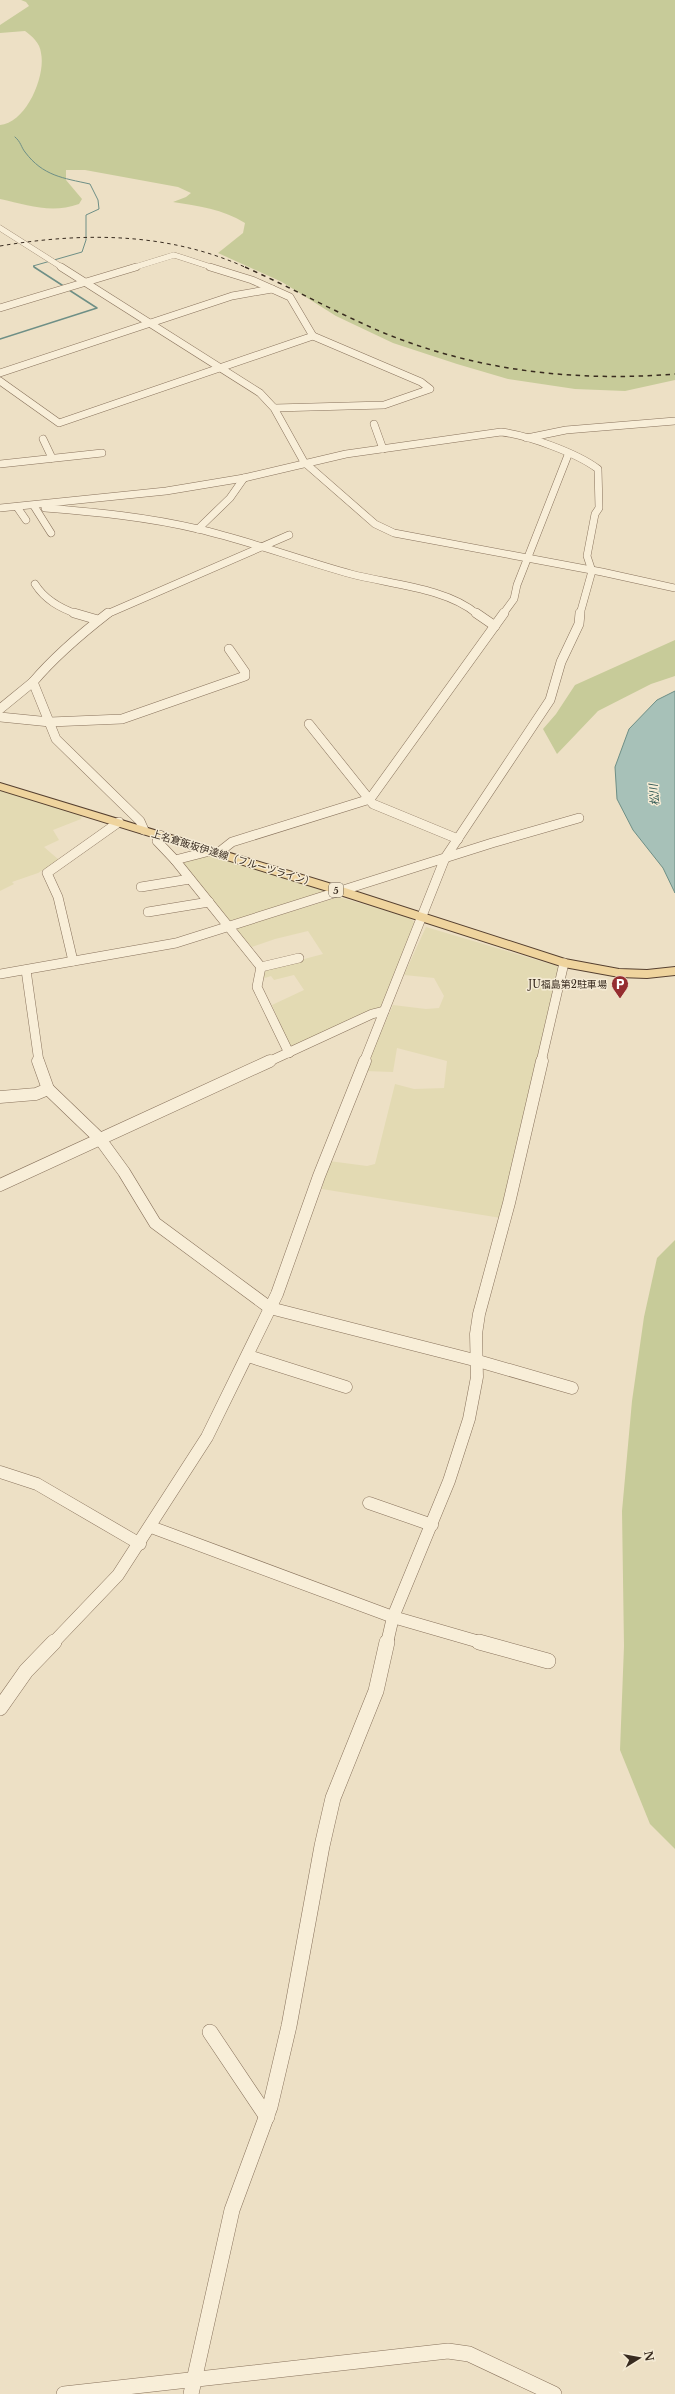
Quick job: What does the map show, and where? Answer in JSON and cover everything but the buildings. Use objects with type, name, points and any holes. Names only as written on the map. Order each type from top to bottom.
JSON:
[{"type":"main road","name":"上名倉飯坂伊達線（フルーツライン）","points":[[0,786],[341,891],[564,963],[625,974],[675,971]]},
{"type":"street","points":[[0,228],[5,235],[85,281],[260,393],[275,408],[296,453],[304,462],[369,519],[388,531],[421,539],[592,570],[675,588]]},
{"type":"street","points":[[0,308],[174,255],[247,278],[292,298],[313,336],[421,382],[430,389],[384,405],[275,408]]},
{"type":"street","points":[[0,373],[237,295],[272,289]]},
{"type":"street","points":[[0,381],[59,423],[313,336]]},
{"type":"street","points":[[527,438],[566,430],[675,421]]},
{"type":"street","points":[[374,424],[383,450]]},
{"type":"street","points":[[0,508],[167,491],[244,478],[304,462],[501,432],[527,438],[598,469],[599,508],[595,514],[587,556],[592,570],[581,607],[580,621],[561,662],[550,700],[446,858],[319,1176],[270,1308],[248,1356],[207,1436],[140,1544],[110,1585],[26,1671],[0,1708]]},
{"type":"street","points":[[43,439],[52,458]]},
{"type":"street","points":[[0,464],[102,453]]},
{"type":"street","points":[[175,860],[214,852],[232,842],[368,800],[496,626],[514,599],[528,558],[568,455]]},
{"type":"street","points":[[198,529],[230,498],[244,478]]},
{"type":"street","points":[[32,505],[119,514],[198,529],[340,571],[412,587],[452,600],[471,608],[496,626]]},
{"type":"street","points":[[32,505],[51,533]]},
{"type":"street","points":[[16,507],[26,520]]},
{"type":"street","points":[[0,709],[33,682],[41,670],[98,620],[112,610],[289,535]]},
{"type":"street","points":[[35,584],[46,598],[59,606],[98,620]]},
{"type":"street","points":[[0,717],[50,722],[122,719],[228,683],[246,674],[229,648]]},
{"type":"street","points":[[33,682],[56,739],[140,822],[144,830]]},
{"type":"street","points":[[309,724],[368,800],[458,839]]},
{"type":"street","points":[[0,974],[176,943],[579,818]]},
{"type":"street","points":[[72,961],[58,897],[47,873],[119,822]]},
{"type":"street","points":[[160,835],[157,841],[175,860],[261,966]]},
{"type":"street","points":[[141,887],[190,879]]},
{"type":"street","points":[[148,912],[209,902]]},
{"type":"street","points":[[261,966],[299,958]]},
{"type":"street","points":[[193,2387],[232,2210],[267,2117],[289,2026],[327,1823],[342,1770],[376,1691],[393,1617],[432,1525],[462,1446],[474,1391],[478,1361],[476,1334],[479,1314],[509,1203],[564,963]]},
{"type":"street","points":[[261,966],[257,987],[289,1053]]},
{"type":"street","points":[[26,970],[38,1060],[48,1089],[100,1139],[124,1172],[155,1223],[270,1308],[478,1361],[572,1388]]},
{"type":"street","points":[[0,1185],[372,1014],[384,1011]]},
{"type":"street","points":[[0,1096],[36,1094],[48,1089]]},
{"type":"street","points":[[248,1356],[346,1387]]},
{"type":"street","points":[[0,1472],[37,1484],[140,1544]]},
{"type":"street","points":[[369,1502],[432,1525]]},
{"type":"street","points":[[151,1527],[393,1617],[548,1661]]},
{"type":"street","points":[[210,2032],[267,2117]]},
{"type":"street","points":[[64,2394],[193,2387],[448,2350],[469,2354],[554,2394]]},
{"type":"shaded area","points":[[0,790],[82,816],[81,819],[53,830],[59,840],[44,847],[59,860],[38,873],[12,882],[14,884],[0,891]]},
{"type":"shaded area","points":[[207,853],[327,892],[232,925],[180,863]]},
{"type":"shaded area","points":[[339,897],[410,918],[415,923],[381,1007],[291,1049],[272,1005],[304,990],[294,975],[274,980],[271,976],[262,979],[263,970],[323,954],[308,931],[275,939],[252,947],[237,932],[238,928]]},
{"type":"shaded area","points":[[426,927],[557,966],[559,969],[501,1218],[322,1189],[329,1161],[367,1166],[375,1164],[395,1084],[414,1089],[444,1088],[447,1061],[397,1048],[393,1072],[364,1071],[393,1005],[426,1009],[439,1008],[444,996],[434,978],[404,975]]},
{"type":"green space","points":[[21,0],[675,0],[675,380],[625,391],[575,389],[508,379],[393,343],[336,316],[282,282],[218,253],[243,233],[245,223],[219,211],[173,202],[186,197],[191,193],[178,187],[85,170],[66,170],[66,180],[82,199],[79,204],[69,207],[40,208],[0,199],[0,125],[9,122],[18,116],[26,107],[37,85],[42,63],[39,46],[25,31],[0,33],[0,25],[29,6],[26,2]]},
{"type":"green space","points":[[675,640],[675,676],[651,684],[598,711],[557,754],[543,729],[556,714],[575,685]]},
{"type":"green space","points":[[675,1240],[675,1849],[650,1824],[620,1750],[624,1646],[622,1511],[632,1401],[644,1317],[657,1258]]},
{"type":"water","name":"松川","points":[[675,691],[675,893],[663,868],[633,830],[617,799],[615,767],[629,729],[657,700]]},
{"type":"waterway","points":[[15,137],[25,152],[39,166],[62,178],[90,184],[98,200],[99,209],[86,215],[86,240],[82,252],[33,266],[36,268]]},
{"type":"waterway","points":[[34,267],[65,287]]},
{"type":"waterway","points":[[0,339],[97,308],[69,290]]},
{"type":"railway","points":[[0,246],[63,238],[125,238],[187,247],[217,256],[247,268]]},
{"type":"railway","points":[[245,267],[384,333],[455,357],[527,371],[564,375],[638,376],[675,374]]},
{"type":"place","name":"JU福島第2駐車場","points":[[620,999]]}]
